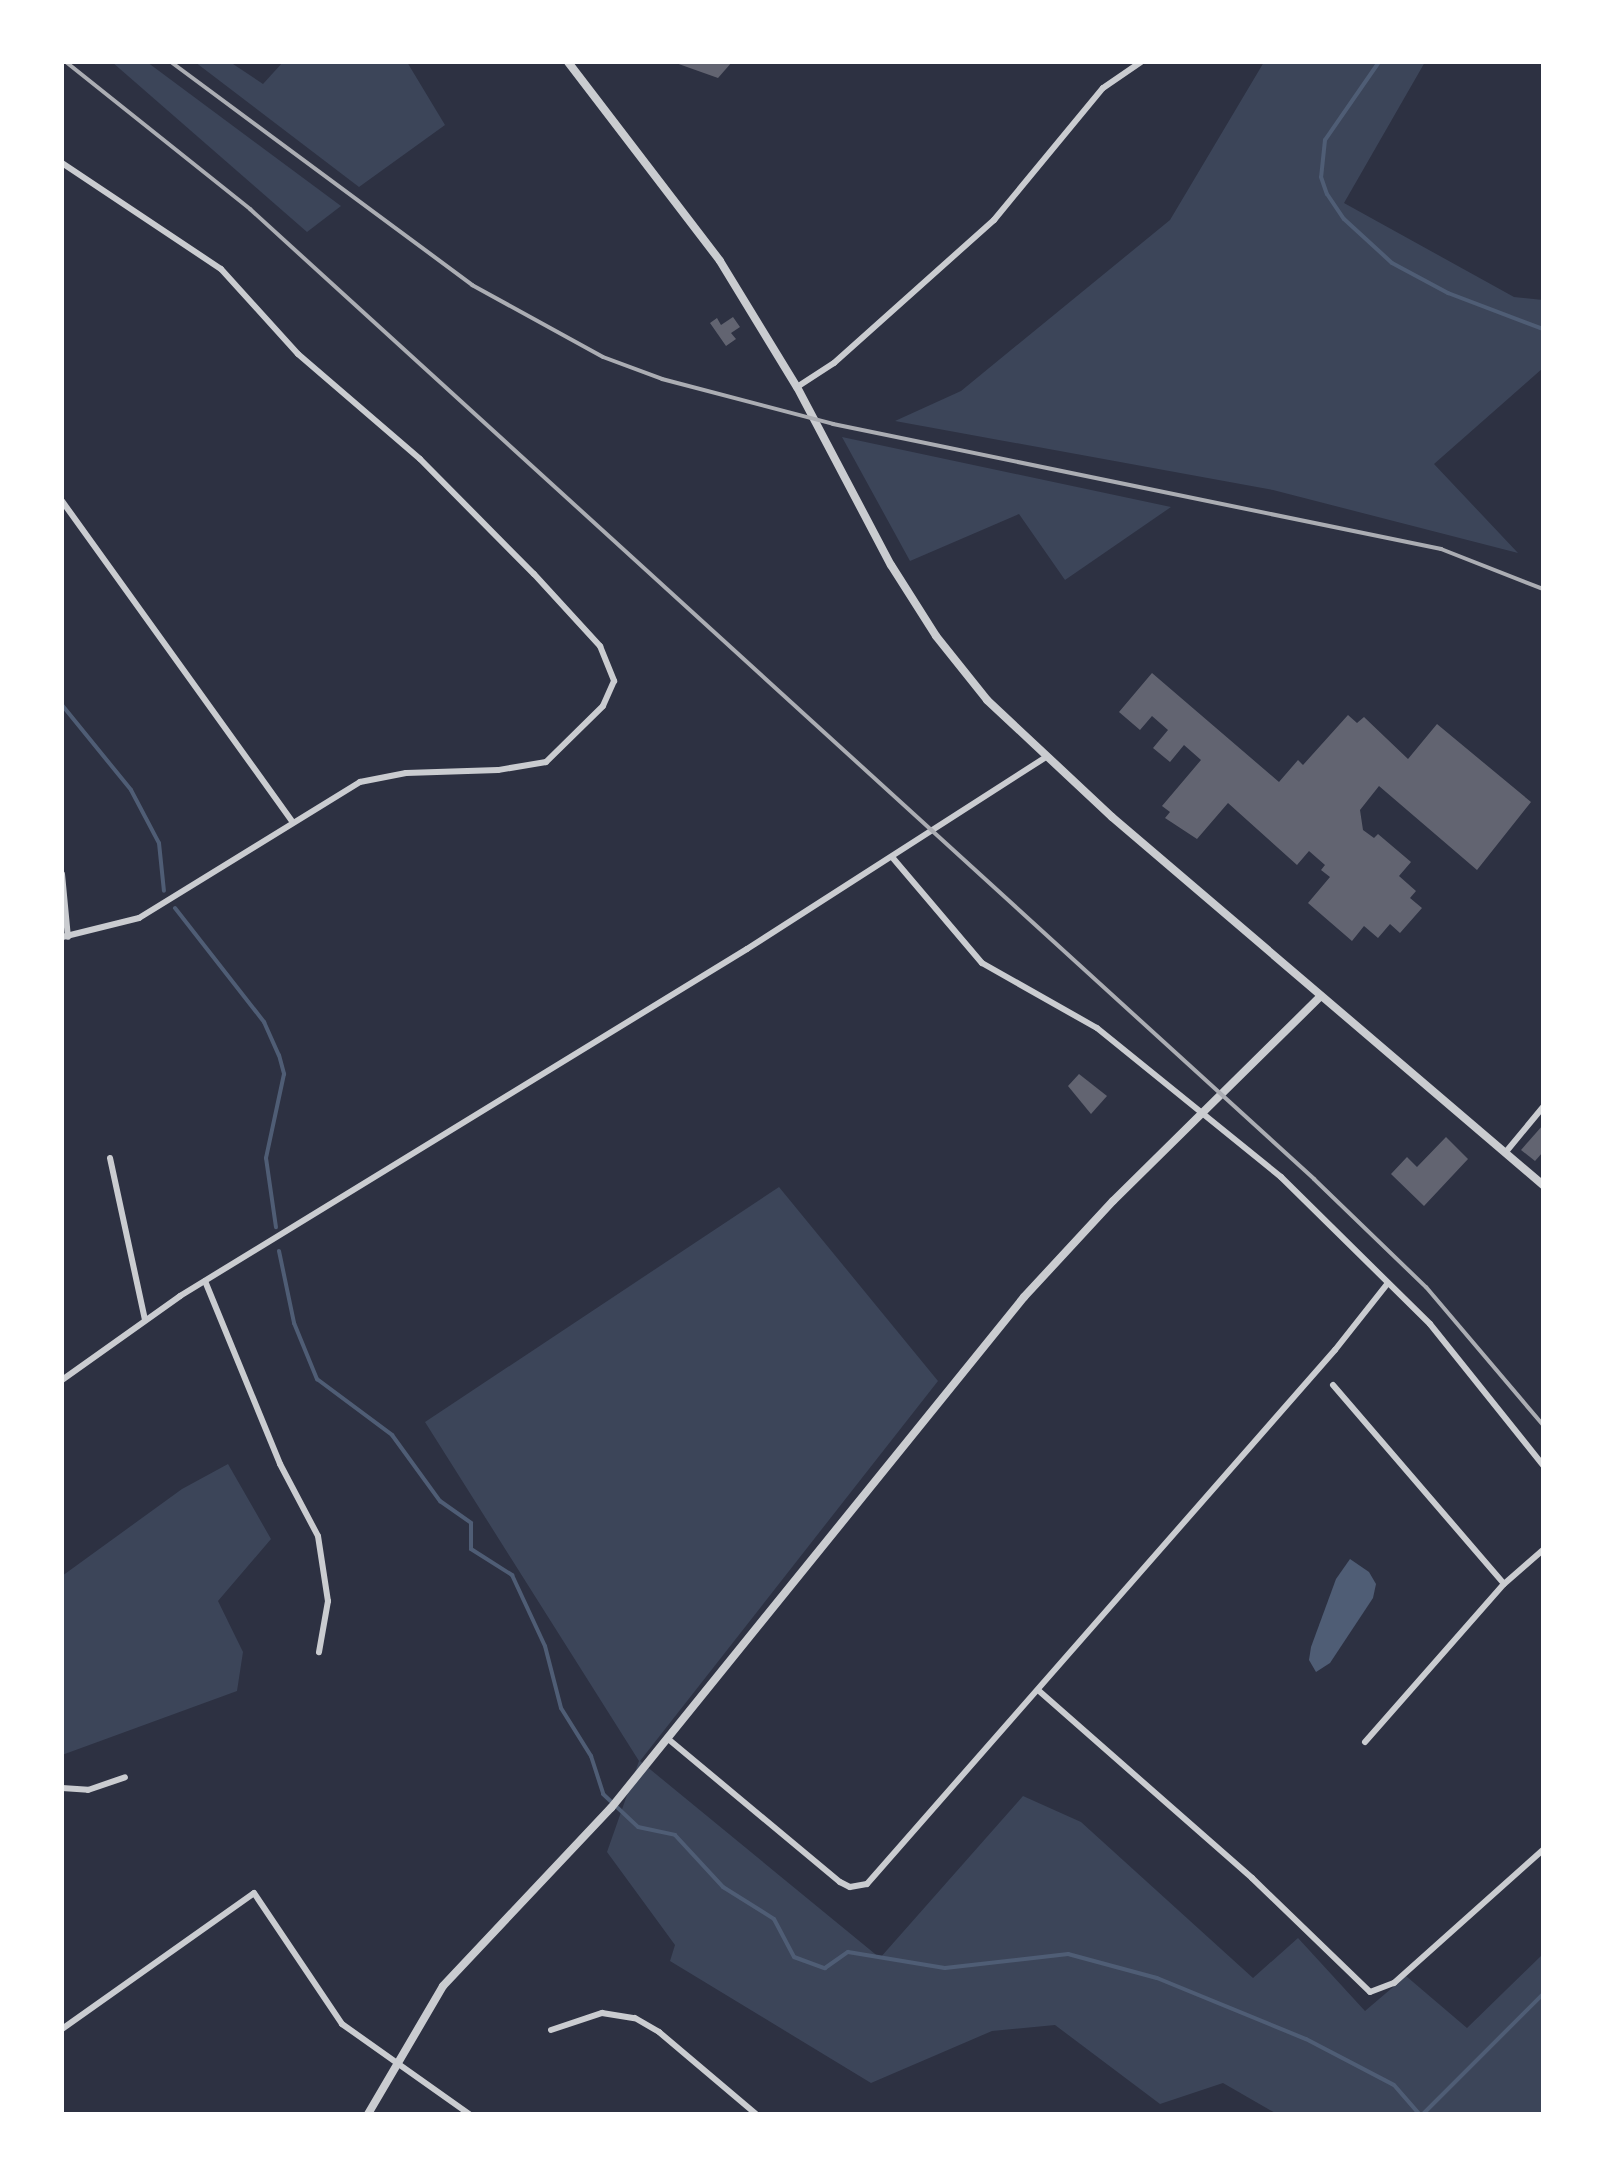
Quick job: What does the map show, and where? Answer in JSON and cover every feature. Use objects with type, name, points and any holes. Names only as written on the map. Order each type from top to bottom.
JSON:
[{"type":"street","points":[[568,62],[720,261],[797,387],[891,565],[936,636],[987,700],[1045,758],[1543,1185]]},
{"type":"street","points":[[797,387],[834,363],[982,231],[1103,88],[1141,62]]},
{"type":"street","points":[[62,163],[221,269],[283,340],[420,459],[534,574],[600,646],[611,665],[614,681],[608,699],[546,762],[498,770],[380,776],[291,820],[139,918],[65,937],[62,874]]},
{"type":"street","points":[[62,501],[291,820]]},
{"type":"street","points":[[62,1380],[205,1281],[892,857],[1045,758]]},
{"type":"street","points":[[892,857],[982,963],[1097,1028],[1199,1115],[1281,1177],[1470,1368],[1543,1465]]},
{"type":"street","points":[[368,2114],[394,2063],[443,1986],[611,1808],[1024,1297],[1199,1115],[1321,996]]},
{"type":"street","points":[[1505,1153],[1543,1107]]},
{"type":"street","points":[[110,1158],[145,1320]]},
{"type":"street","points":[[205,1281],[280,1464],[318,1536],[328,1601],[319,1652]]},
{"type":"street","points":[[667,1738],[840,1882],[861,1887],[1038,1690],[1388,1283]]},
{"type":"street","points":[[1333,1385],[1504,1584]]},
{"type":"street","points":[[1365,1742],[1504,1584],[1543,1550]]},
{"type":"street","points":[[1038,1690],[1252,1878],[1370,1992],[1394,1983],[1543,1850]]},
{"type":"street","points":[[62,1788],[88,1790],[125,1777]]},
{"type":"street","points":[[62,2029],[254,1893],[342,2024],[469,2114]]},
{"type":"street","points":[[551,2030],[602,2013],[635,2018],[756,2114]]},
{"type":"shaded area","points":[[112,62],[147,62],[341,206],[307,232]]},
{"type":"shaded area","points":[[195,62],[230,62],[263,84],[283,62],[407,62],[445,125],[359,187]]},
{"type":"shaded area","points":[[1264,62],[1425,62],[1344,203],[1514,297],[1543,300],[1543,368],[1434,464],[1518,553],[1273,490],[895,421],[961,391],[1170,220]]},
{"type":"shaded area","points":[[842,437],[1171,507],[1065,580],[1019,514],[910,561]]},
{"type":"shaded area","points":[[779,1187],[938,1381],[640,1761],[880,1958],[1023,1796],[1081,1822],[1253,1978],[1298,1938],[1365,2011],[1406,1976],[1467,2028],[1543,1954],[1543,2114],[1277,2114],[1223,2083],[1160,2104],[1055,2025],[992,2031],[871,2083],[670,1961],[675,1945],[607,1852],[639,1761],[425,1422]]},
{"type":"shaded area","points":[[228,1464],[271,1539],[218,1601],[243,1652],[237,1691],[62,1755],[62,1576],[182,1489]]},
{"type":"shaded area","points":[[1350,1559],[1369,1572],[1376,1584],[1373,1598],[1330,1663],[1316,1672],[1309,1660],[1311,1647],[1336,1579]]},
{"type":"building","points":[[673,62],[732,62],[718,78]]},
{"type":"building","points":[[733,317],[740,327],[731,333],[736,339],[726,346],[710,323],[717,318],[721,325]]},
{"type":"building","points":[[1152,673],[1279,782],[1298,760],[1303,765],[1348,715],[1357,723],[1364,717],[1408,759],[1437,724],[1531,802],[1477,870],[1379,786],[1360,810],[1363,830],[1374,838],[1378,834],[1411,862],[1399,876],[1416,891],[1410,898],[1422,908],[1400,933],[1390,924],[1378,938],[1364,926],[1352,941],[1308,903],[1330,877],[1321,870],[1325,865],[1309,851],[1297,865],[1228,803],[1197,839],[1165,818],[1170,812],[1162,806],[1201,760],[1184,745],[1170,762],[1153,748],[1168,730],[1152,716],[1140,730],[1119,712]]},
{"type":"building","points":[[1079,1074],[1107,1096],[1091,1114],[1068,1086]]},
{"type":"building","points":[[1543,1125],[1543,1152],[1535,1161],[1521,1150]]},
{"type":"building","points":[[1446,1137],[1468,1159],[1424,1206],[1391,1174],[1407,1157],[1417,1167]]},
{"type":"waterway","points":[[1379,62],[1325,140],[1321,177],[1327,194],[1344,219],[1392,263],[1448,293],[1543,329]]},
{"type":"waterway","points":[[62,705],[131,790],[159,843],[164,891]]},
{"type":"waterway","points":[[175,908],[264,1022],[279,1055],[284,1074],[266,1158],[276,1227]]},
{"type":"waterway","points":[[279,1251],[294,1323],[317,1379],[392,1435],[440,1501],[471,1523],[471,1549],[512,1575],[545,1646],[561,1708],[591,1756],[603,1794],[638,1827],[675,1835],[723,1887],[774,1919],[794,1957],[825,1968],[848,1952],[945,1968],[1068,1954],[1157,1978],[1306,2039],[1394,2085],[1419,2114]]},
{"type":"waterway","points":[[1423,2114],[1543,1994]]},
{"type":"railway","points":[[66,62],[250,209],[1314,1179],[1426,1287],[1543,1425]]},
{"type":"railway","points":[[171,62],[472,285],[603,357],[662,379],[833,424],[1441,549],[1543,589]]}]
